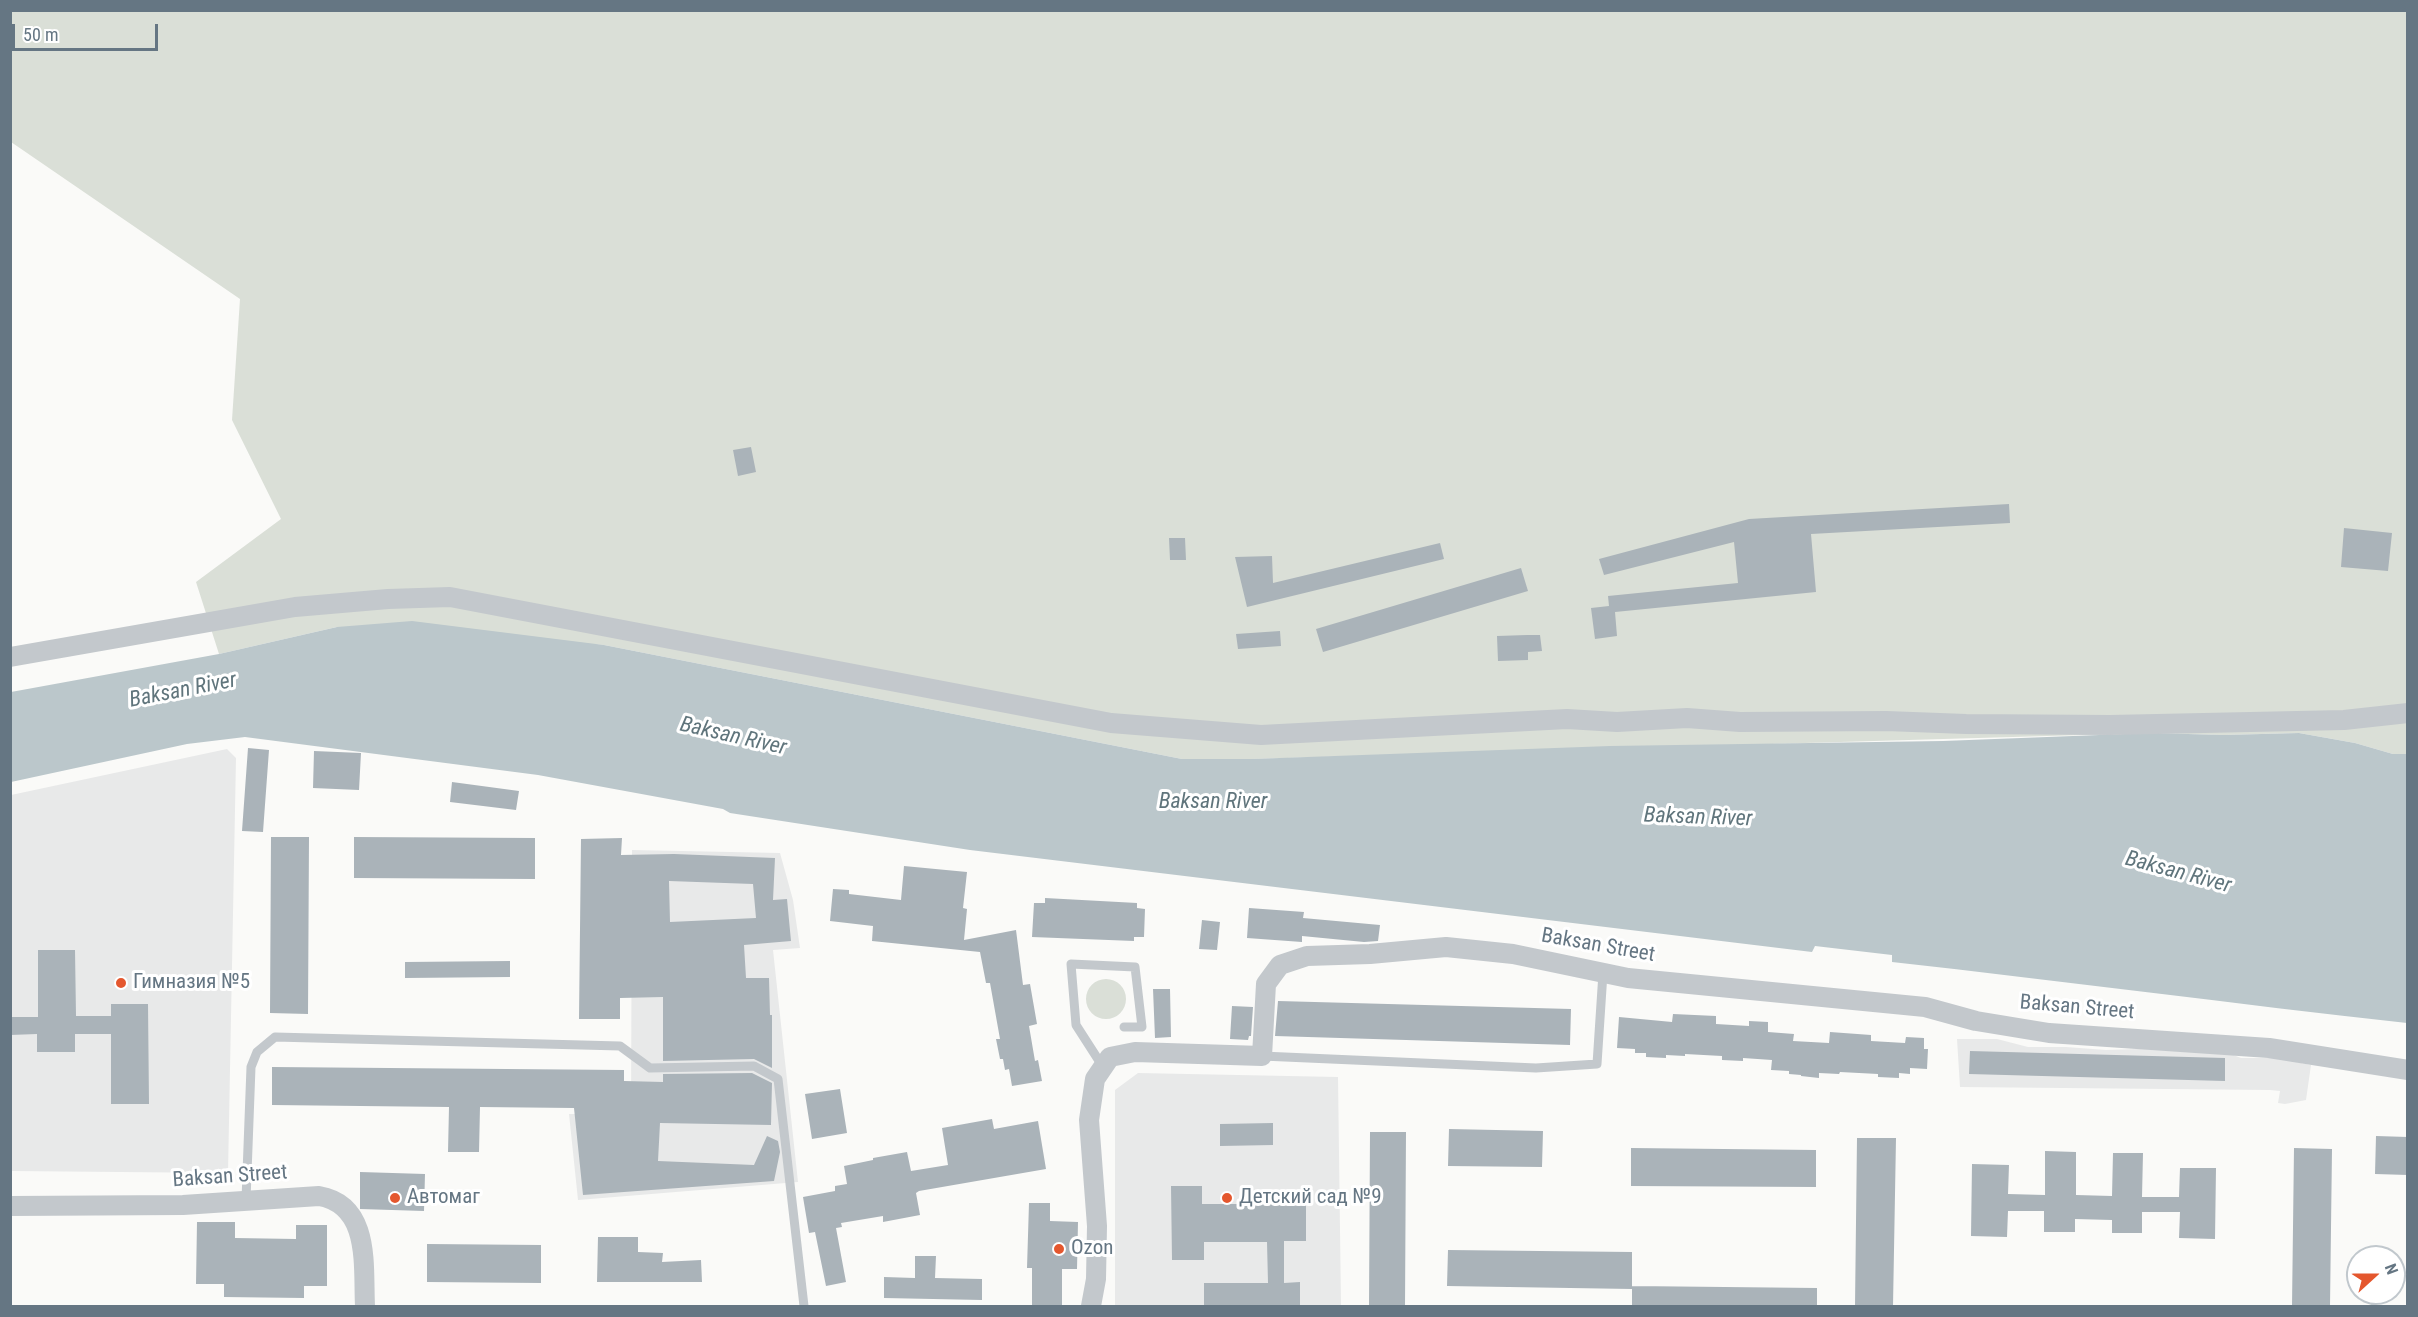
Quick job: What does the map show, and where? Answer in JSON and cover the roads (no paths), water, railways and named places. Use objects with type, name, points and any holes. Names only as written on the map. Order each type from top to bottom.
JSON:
[{"type":"street","points":[[10,657],[296,607],[388,599],[450,597],[1111,723],[1262,735],[1567,718],[1617,722],[1687,718],[1740,722],[1886,721],[2110,725],[2344,720],[2408,713]]},
{"type":"street","name":"Baksan Street","points":[[1262,1056],[1266,984],[1280,965],[1307,956],[1370,954],[1446,947],[1513,954],[1628,978],[1925,1007],[1976,1021],[2049,1033],[2270,1048],[2408,1070]]},
{"type":"street","points":[[1091,1306],[1096,1279],[1097,1226],[1089,1120],[1095,1078],[1110,1057],[1135,1052],[1262,1056]]},
{"type":"street","name":"Baksan Street","points":[[10,1206],[183,1205],[320,1196],[331,1198],[345,1206],[361,1235],[365,1306]]},
{"type":"lane","points":[[1103,1067],[1076,1025],[1071,964],[1135,967],[1142,1027],[1124,1027]]},
{"type":"lane","points":[[1262,1056],[1536,1068],[1597,1064],[1603,973]]},
{"type":"lane","points":[[246,1200],[251,1067],[257,1052],[275,1037],[620,1046],[650,1068],[754,1066],[778,1079],[804,1306]]},
{"type":"water","name":"Baksan River","points":[[412,621],[604,645],[1182,759],[1252,759],[1610,746],[1943,741],[2151,733],[2224,735],[2299,733],[2355,743],[2393,754],[2407,754],[2407,1023],[1892,962],[1892,955],[1815,946],[1812,952],[970,850],[730,813],[723,809],[538,775],[245,737],[187,744],[11,782],[11,692],[219,654],[337,627]]},
{"type":"place","name":"Гимназия №5","points":[[121,983]]},
{"type":"place","name":"Автомаг","points":[[395,1198]]},
{"type":"place","name":"Детский сад №9","points":[[1227,1198]]},
{"type":"place","name":"Ozon","points":[[1059,1249]]}]
